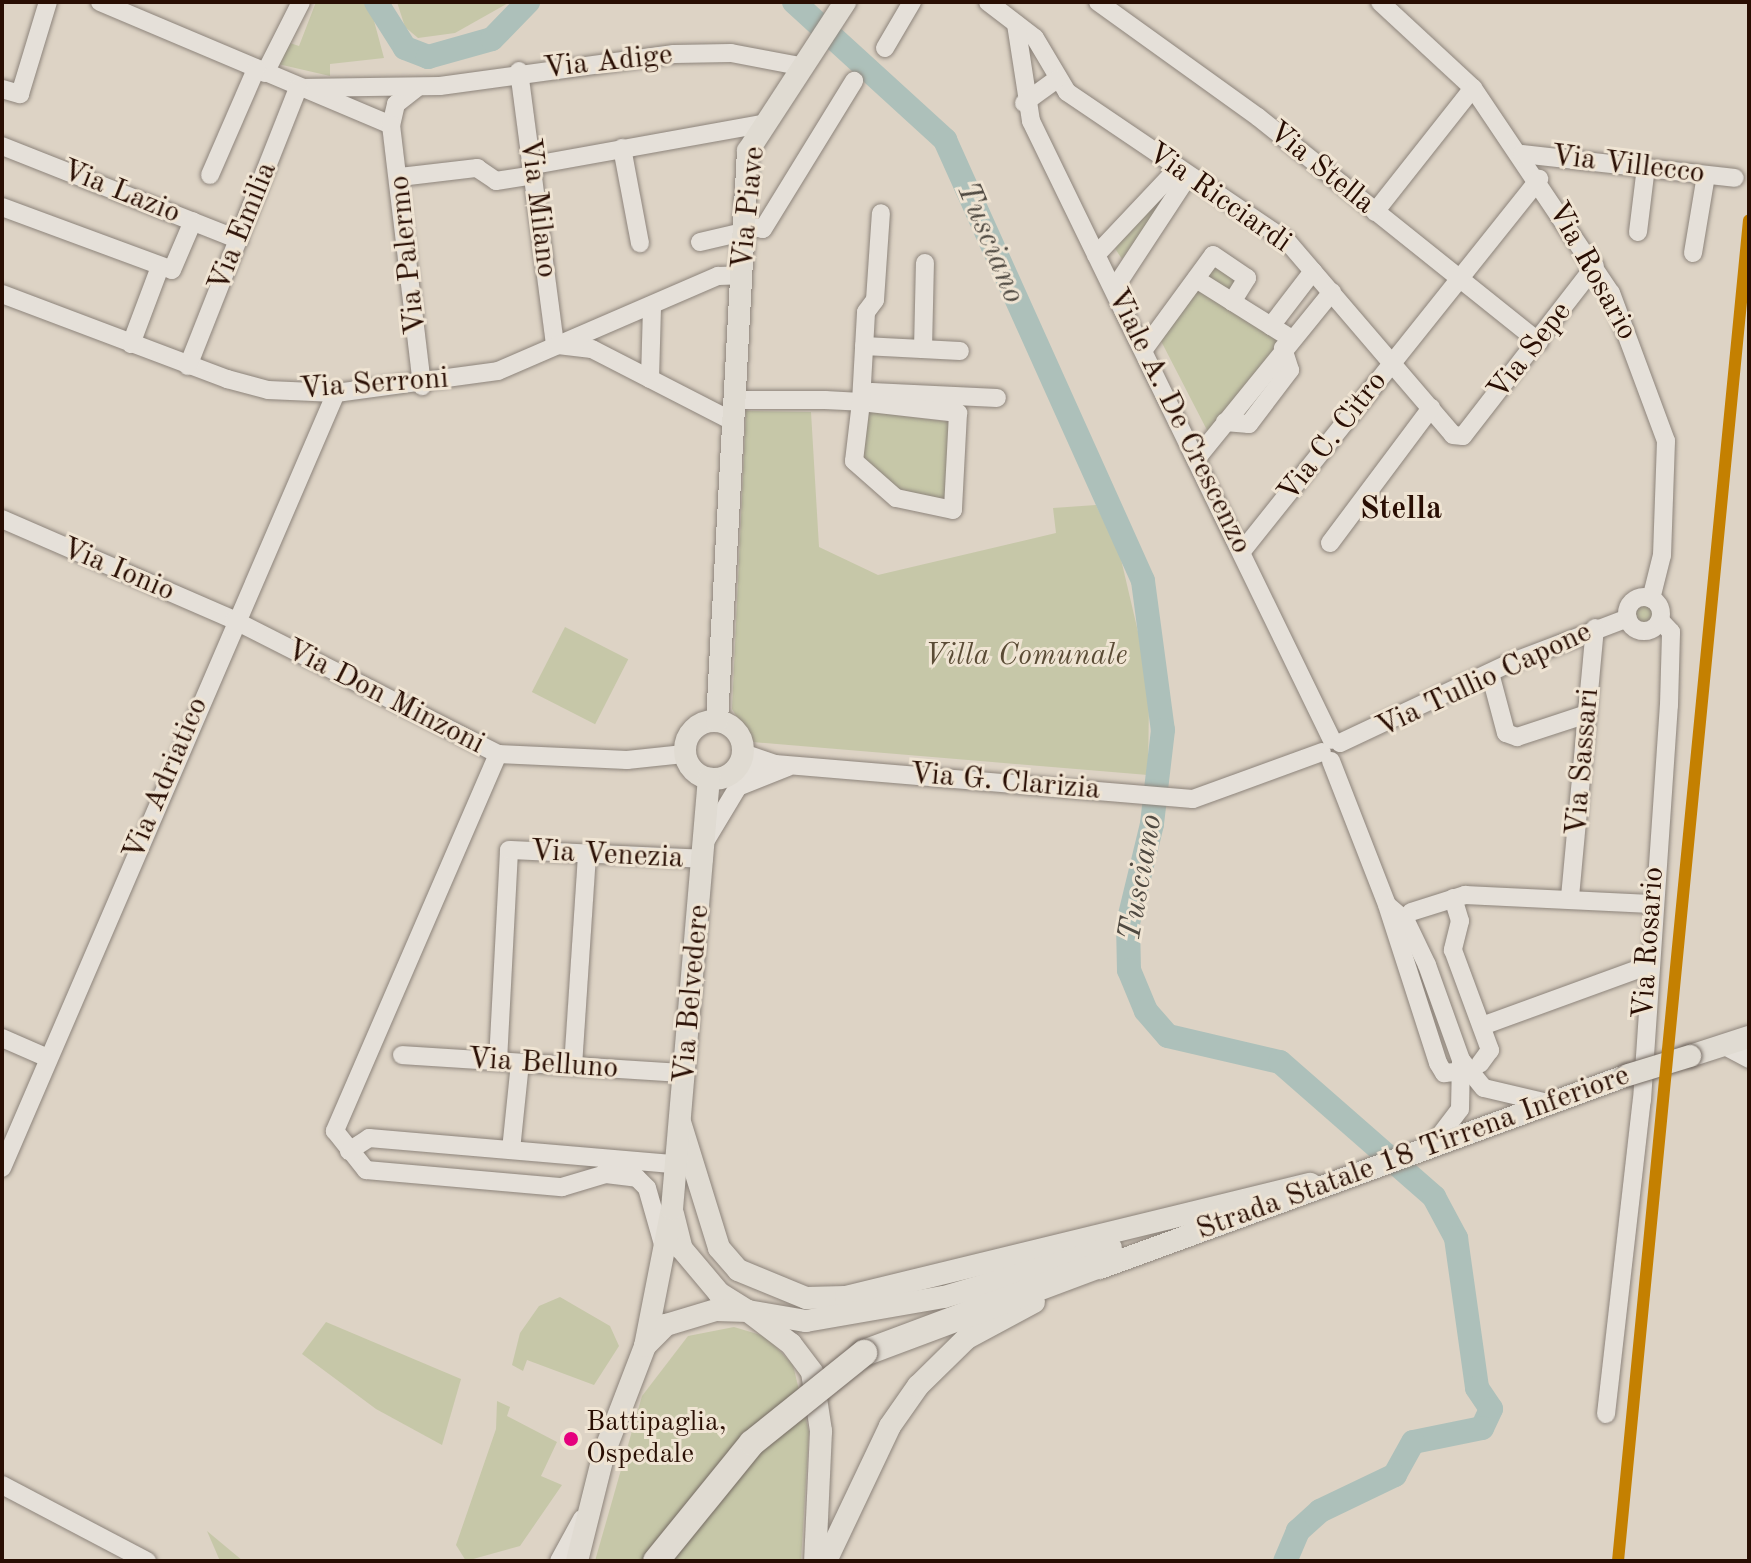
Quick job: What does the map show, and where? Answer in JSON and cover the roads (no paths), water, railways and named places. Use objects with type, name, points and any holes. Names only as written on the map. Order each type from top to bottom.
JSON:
[{"type":"highway","points":[[656,1561],[752,1443],[864,1353],[1115,1259]]},
{"type":"main road","name":"Via Piave","points":[[732,410],[748,151],[803,60],[839,10]]},
{"type":"main road","points":[[717,721],[732,410]]},
{"type":"main road","points":[[717,721],[736,730],[738,762],[709,779],[692,771],[684,754],[693,729],[717,721]]},
{"type":"main road","name":"Via Belvedere","points":[[577,1561],[587,1509],[645,1346],[672,1209],[709,779]]},
{"type":"main road","name":"Strada Statale 18 Tirrena Inferiore","points":[[826,1561],[890,1426],[918,1386],[967,1338],[1115,1259],[1420,1154],[1628,1075],[1749,1037]]},
{"type":"main road","points":[[680,1122],[719,1248],[738,1270],[806,1298],[846,1297],[1275,1187],[1343,1181]]},
{"type":"main road","name":"Via Belvedere","points":[[672,1209],[696,1272],[791,1344],[812,1372],[821,1431],[815,1561]]},
{"type":"main road","name":"Strada Statale 18 Tirrena Inferiore","points":[[748,1311],[852,1318],[1113,1248],[1168,1241]]},
{"type":"main road","points":[[645,1346],[689,1314],[748,1311]]},
{"type":"street","points":[[2,89],[20,94],[48,2]]},
{"type":"street","name":"Via Adige","points":[[100,2],[391,125]]},
{"type":"street","points":[[210,175],[260,71],[301,2]]},
{"type":"street","points":[[885,48],[912,2]]},
{"type":"street","points":[[988,2],[1035,38],[1057,79],[1024,103]]},
{"type":"street","name":"Via Stella","points":[[1098,2],[1375,212],[1539,342]]},
{"type":"street","name":"Via Rosario","points":[[1380,2],[1473,88],[1539,179],[1595,266],[1649,382],[1666,441],[1662,555],[1651,599],[1660,620],[1671,632],[1671,647],[1647,966],[1642,1100],[1606,1414]]},
{"type":"street","name":"Viale A. De Crescenzo","points":[[1016,24],[1024,103],[1243,550],[1389,885],[1411,912],[1458,1066],[1484,1088],[1552,1104]]},
{"type":"street","name":"Via Adige","points":[[298,88],[418,87],[519,71],[674,54],[731,53],[803,60]]},
{"type":"street","name":"Via Milano","points":[[519,71],[555,345]]},
{"type":"street","name":"Via Ricciardi","points":[[1057,79],[1184,172],[1287,241],[1393,361],[1453,435],[1463,436]]},
{"type":"street","points":[[700,242],[743,229],[763,229],[854,81]]},
{"type":"street","points":[[391,125],[396,104],[418,87]]},
{"type":"street","name":"Via Emilia","points":[[188,366],[298,88]]},
{"type":"street","points":[[1375,212],[1473,88]]},
{"type":"street","points":[[400,177],[477,168],[496,181],[534,174],[622,148],[762,124]]},
{"type":"street","name":"Via Palermo","points":[[391,125],[400,177],[422,386]]},
{"type":"street","name":"Via Lazio","points":[[2,146],[239,240]]},
{"type":"street","points":[[622,148],[640,243]]},
{"type":"street","name":"Via Villecco","points":[[1522,154],[1735,178]]},
{"type":"street","points":[[1638,232],[1646,167]]},
{"type":"street","points":[[1096,255],[1184,172]]},
{"type":"street","points":[[1114,289],[1184,172]]},
{"type":"street","points":[[1693,253],[1706,175]]},
{"type":"street","name":"Via C. Citro","points":[[1243,550],[1393,361],[1461,283],[1539,179]]},
{"type":"street","points":[[2,207],[172,270],[193,221]]},
{"type":"street","points":[[861,397],[958,413],[953,510],[896,498],[854,461],[864,346],[881,213]]},
{"type":"street","points":[[1145,348],[1213,255],[1247,278],[1232,302]]},
{"type":"street","points":[[923,349],[925,263]]},
{"type":"street","name":"Via Sepe","points":[[1463,436],[1595,266]]},
{"type":"street","points":[[131,344],[160,267]]},
{"type":"street","points":[[1271,326],[1313,271]]},
{"type":"street","name":"Via Serroni","points":[[2,294],[188,366],[268,390],[336,393],[422,386],[498,371],[718,276],[741,275]]},
{"type":"street","points":[[1196,279],[1271,326],[1286,343]]},
{"type":"street","points":[[1197,458],[1286,343],[1332,292]]},
{"type":"street","points":[[650,379],[652,306]]},
{"type":"street","points":[[555,345],[592,349],[650,379],[732,410],[861,397],[997,398]]},
{"type":"street","points":[[864,346],[960,351]]},
{"type":"street","name":"Via Adriatico","points":[[2,1168],[234,620],[336,393]]},
{"type":"street","points":[[1330,543],[1431,408]]},
{"type":"street","name":"Via Ionio","points":[[2,519],[234,620]]},
{"type":"street","points":[[1651,599],[1635,600],[1628,618],[1645,631],[1660,620]]},
{"type":"street","name":"Via Tullio Capone","points":[[1333,751],[1490,673],[1595,628],[1628,618]]},
{"type":"street","name":"Via Don Minzoni","points":[[234,620],[498,754],[627,760],[684,754]]},
{"type":"street","name":"Via Sassari","points":[[1570,897],[1595,628]]},
{"type":"street","points":[[1490,673],[1506,733],[1517,737],[1587,714]]},
{"type":"street","name":"Viale A. De Crescenzo","points":[[1333,751],[1438,1063],[1444,1073],[1458,1066]]},
{"type":"street","name":"Via G. Clarizia","points":[[738,762],[1193,799],[1333,751]]},
{"type":"street","points":[[498,754],[335,1122],[349,1151],[366,1170],[562,1187],[607,1166],[637,1178],[647,1188],[664,1251]]},
{"type":"street","points":[[705,850],[738,787],[783,765]]},
{"type":"street","name":"Via Venezia","points":[[498,1061],[509,850],[587,854],[705,850]]},
{"type":"street","points":[[573,1066],[587,854]]},
{"type":"street","points":[[1411,912],[1453,898],[1570,897],[1651,904]]},
{"type":"street","points":[[1453,898],[1460,921],[1453,950],[1490,1050],[1480,1064]]},
{"type":"street","name":"Viale A. De Crescenzo","points":[[1387,905],[1406,921],[1427,965]]},
{"type":"street","points":[[1482,1026],[1647,966]]},
{"type":"street","points":[[2,1038],[48,1058]]},
{"type":"street","points":[[1723,1045],[1749,1059]]},
{"type":"street","name":"Via Belluno","points":[[402,1055],[684,1073]]},
{"type":"street","points":[[511,1150],[520,1063]]},
{"type":"street","points":[[1420,1154],[1460,1109],[1458,1066]]},
{"type":"street","points":[[349,1151],[369,1138],[511,1150],[607,1166],[675,1164]]},
{"type":"street","points":[[475,1180],[479,1147]]},
{"type":"street","points":[[2,1485],[147,1561]]},
{"type":"street","points":[[559,1561],[587,1509]]},
{"type":"waterway","name":"Tusciano","points":[[376,2],[405,48],[428,57],[492,39],[528,2]]},
{"type":"waterway","name":"Tusciano","points":[[794,2],[945,140],[1143,581],[1163,730],[1152,824],[1128,923],[1129,970],[1146,1011],[1168,1036],[1280,1062],[1434,1197],[1456,1238],[1477,1388],[1491,1409],[1482,1428],[1413,1442],[1395,1475],[1320,1511],[1298,1531],[1285,1561]]},
{"type":"place","name":"Battipaglia, Ospedale","points":[[571,1439]]},
{"type":"district","name":"Stella","points":[[1401,510]]},
{"type":"park label","name":"Villa Comunale","points":[[1026,656]]}]
